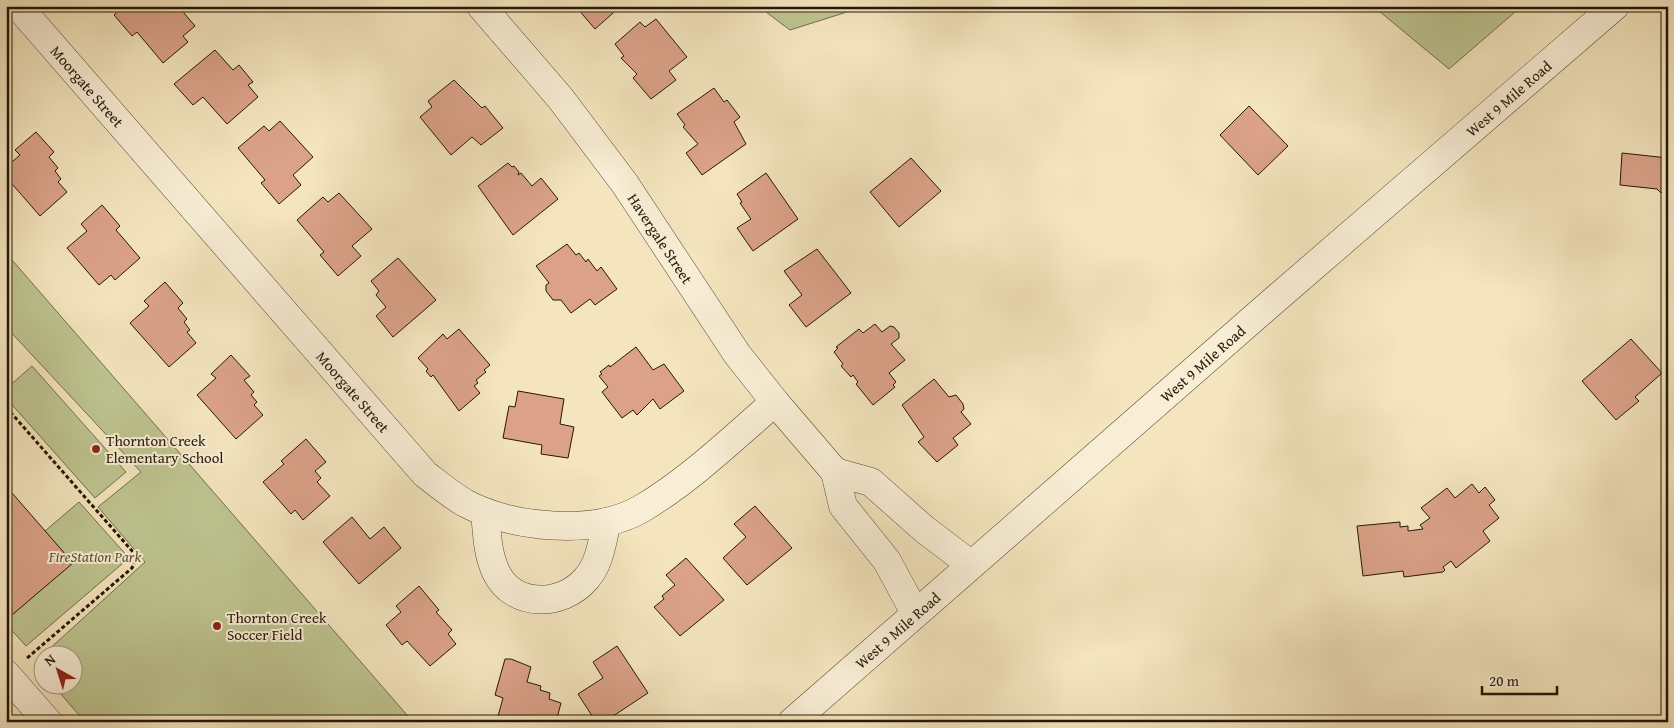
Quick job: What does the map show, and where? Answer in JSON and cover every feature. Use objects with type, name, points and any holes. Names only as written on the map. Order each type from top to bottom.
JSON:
[{"type":"street","name":"Moorgate Street","points":[[18,6],[425,474],[464,502],[485,512],[548,526],[607,522],[640,510],[680,483],[775,402]]},
{"type":"street","name":"Havergale Street","points":[[481,6],[560,99],[625,184],[738,354],[775,402],[835,472],[843,506],[887,561],[915,613]]},
{"type":"street","name":"West 9 Mile Road","points":[[792,722],[970,564],[1615,6]]},
{"type":"street","points":[[835,472],[871,482],[924,529],[970,564]]},
{"type":"street","points":[[485,512],[489,551],[497,574],[511,590],[530,600],[547,601],[566,594],[586,580],[599,558],[607,522]]},
{"type":"street","points":[[16,664],[48,722]]},
{"type":"path","points":[[6,407],[133,552],[136,560],[132,568],[16,664],[6,643]]},
{"type":"green space","points":[[758,6],[866,6],[790,30]]},
{"type":"green space","points":[[1373,6],[1522,6],[1449,69]]},
{"type":"green space","name":"Thornton Creek Elementary School","points":[[6,253],[413,722],[85,722],[63,696],[82,696],[82,646],[53,646],[145,562],[98,507],[141,472],[6,327]]},
{"type":"green space","points":[[32,366],[126,472],[95,498],[6,398],[6,389]]},
{"type":"green space","name":"FireStation Park","points":[[79,502],[129,558],[26,646],[6,624],[6,620],[72,563],[45,531]]},
{"type":"building","points":[[124,6],[178,6],[195,26],[183,36],[188,42],[163,63],[137,32],[132,36],[114,15]]},
{"type":"building","points":[[579,6],[621,6],[595,29],[577,8]]},
{"type":"building","points":[[656,19],[687,57],[669,71],[676,80],[651,99],[633,78],[637,74],[621,58],[624,56],[615,44],[640,22],[645,27]]},
{"type":"building","points":[[215,50],[233,70],[239,65],[253,82],[248,85],[258,97],[227,124],[203,97],[193,105],[174,84]]},
{"type":"building","points":[[454,80],[482,108],[485,106],[503,128],[481,145],[472,137],[451,155],[420,117],[432,107],[428,101]]},
{"type":"building","points":[[714,88],[724,102],[727,100],[740,117],[734,122],[746,144],[702,175],[686,153],[698,144],[683,127],[685,125],[677,114]]},
{"type":"building","points":[[1249,106],[1288,146],[1258,175],[1220,135]]},
{"type":"building","points":[[280,121],[313,157],[293,175],[301,185],[279,204],[261,183],[265,180],[238,148],[264,126],[269,131]]},
{"type":"building","points":[[36,132],[54,152],[49,157],[58,168],[55,171],[61,179],[58,182],[67,192],[40,216],[6,177],[6,167],[20,155],[15,150]]},
{"type":"building","points":[[1622,153],[1668,158],[1668,187],[1661,193],[1657,189],[1620,185]]},
{"type":"building","points":[[911,158],[941,191],[899,227],[870,192]]},
{"type":"building","points":[[508,163],[512,167],[514,166],[519,172],[518,175],[521,173],[532,186],[541,178],[558,199],[513,235],[478,186]]},
{"type":"building","points":[[766,173],[798,219],[753,251],[737,228],[751,219],[740,203],[742,202],[737,194]]},
{"type":"building","points":[[339,193],[372,229],[352,246],[361,256],[338,276],[320,255],[324,252],[297,220],[323,197],[328,202]]},
{"type":"building","points":[[102,205],[120,226],[116,230],[140,258],[115,280],[111,275],[99,285],[67,248],[87,231],[81,224]]},
{"type":"building","points":[[567,244],[576,255],[579,253],[586,262],[588,259],[597,271],[601,267],[617,289],[595,305],[590,299],[571,313],[561,300],[553,300],[546,291],[546,285],[549,283],[536,266]]},
{"type":"building","points":[[817,249],[851,293],[806,327],[789,305],[802,295],[784,271]]},
{"type":"building","points":[[398,258],[436,300],[393,337],[376,316],[386,307],[376,295],[379,291],[371,281]]},
{"type":"building","points":[[165,282],[183,303],[178,308],[187,319],[184,322],[190,330],[187,332],[196,343],[169,367],[130,323],[149,306],[144,301]]},
{"type":"building","points":[[875,324],[882,332],[890,326],[894,327],[899,333],[899,338],[891,344],[905,360],[889,373],[896,382],[893,385],[895,387],[873,405],[856,384],[858,382],[853,375],[851,377],[841,366],[843,364],[834,352],[838,348],[836,347],[859,329],[863,333]]},
{"type":"building","points":[[459,329],[490,365],[484,370],[486,372],[476,380],[478,383],[474,386],[480,393],[459,411],[433,375],[431,377],[426,371],[428,369],[418,358],[443,334],[447,339]]},
{"type":"building","points":[[1631,339],[1662,373],[1635,397],[1639,401],[1616,420],[1582,381]]},
{"type":"building","points":[[636,347],[653,370],[664,364],[684,391],[660,409],[653,399],[637,415],[633,410],[622,418],[602,392],[608,387],[599,376],[602,374],[600,372],[609,365],[610,367]]},
{"type":"building","points":[[231,355],[250,376],[244,380],[254,392],[251,395],[257,402],[254,405],[263,415],[236,439],[197,395],[216,378],[211,374]]},
{"type":"building","points":[[934,379],[949,397],[956,395],[963,404],[964,409],[961,412],[971,424],[953,438],[958,445],[937,462],[918,442],[924,437],[902,405]]},
{"type":"building","points":[[518,391],[564,399],[560,424],[574,427],[568,458],[541,454],[542,445],[503,438],[509,406],[515,407]]},
{"type":"building","points":[[306,439],[326,462],[315,471],[321,478],[317,482],[330,496],[303,520],[295,510],[291,514],[263,482],[284,464],[281,461]]},
{"type":"building","points":[[1472,484],[1479,493],[1485,487],[1495,500],[1489,505],[1499,518],[1483,531],[1490,541],[1456,568],[1451,561],[1443,567],[1445,570],[1443,572],[1404,577],[1403,571],[1363,576],[1357,526],[1400,522],[1400,527],[1408,526],[1408,531],[1423,529],[1420,525],[1430,518],[1421,508],[1447,488],[1455,498]]},
{"type":"building","points":[[6,486],[73,563],[6,620]]},
{"type":"building","points":[[755,506],[792,548],[747,585],[723,558],[746,537],[734,524]]},
{"type":"building","points":[[352,517],[370,539],[384,527],[401,548],[359,584],[323,542]]},
{"type":"building","points":[[686,558],[724,600],[680,636],[654,607],[664,599],[662,596],[675,585],[666,575]]},
{"type":"building","points":[[419,586],[439,610],[436,612],[452,630],[448,634],[456,644],[430,666],[407,641],[402,645],[386,625],[401,612],[396,606]]},
{"type":"building","points":[[617,646],[648,693],[604,722],[596,722],[578,694],[603,678],[593,662]]},
{"type":"building","points":[[505,659],[511,659],[531,667],[527,682],[541,686],[540,690],[550,693],[549,699],[561,703],[556,722],[497,720],[503,698],[495,695]]},
{"type":"place","name":"Thornton Creek Elementary School","points":[[96,449]]},
{"type":"place","name":"Thornton Creek Soccer Field","points":[[217,626]]}]
